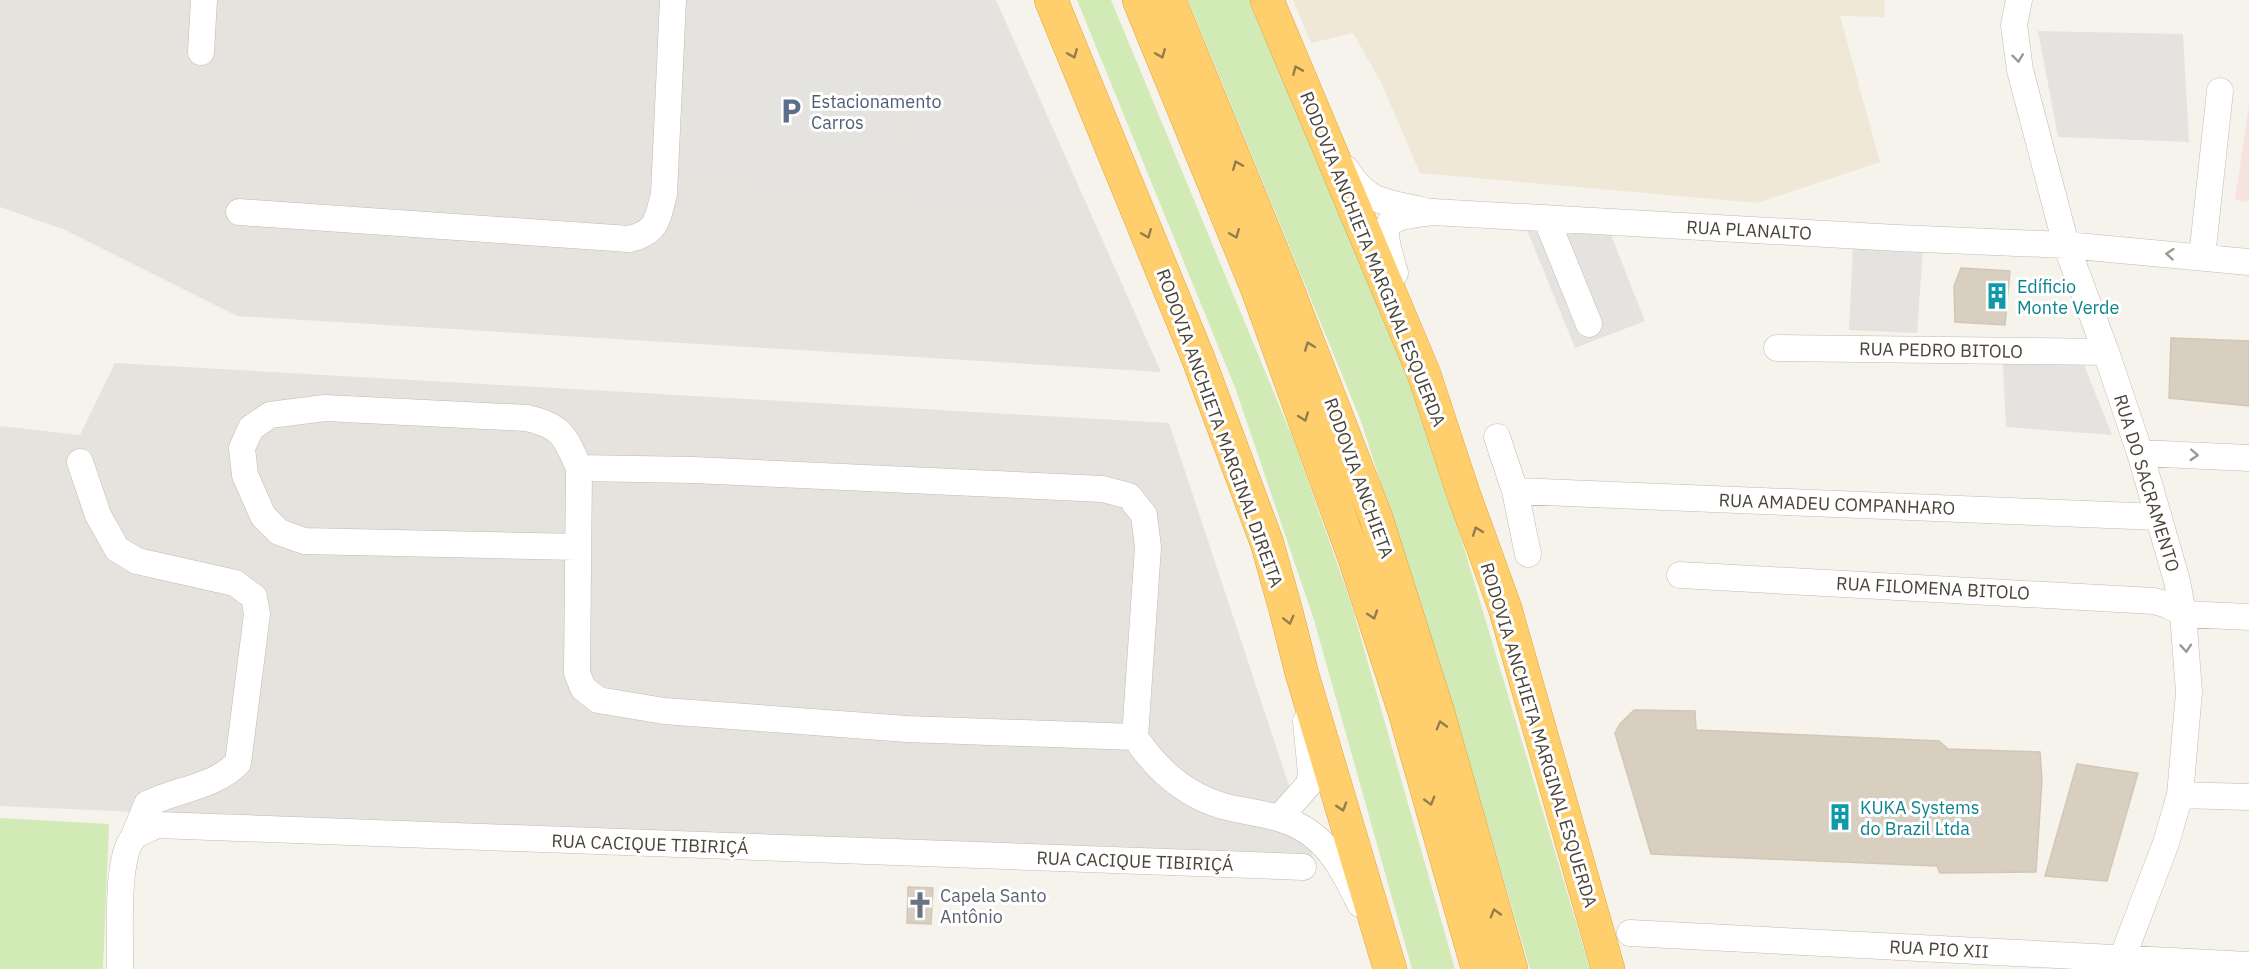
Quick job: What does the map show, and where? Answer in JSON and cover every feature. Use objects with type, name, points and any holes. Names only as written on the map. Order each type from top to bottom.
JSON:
[{"type":"highway","name":"RODOVIA ANCHIETA MARGINAL DIREITA","points":[[1051,0],[1198,358],[1267,543],[1302,674],[1387,960]]},
{"type":"highway","name":"RODOVIA ANCHIETA","points":[[1139,0],[1257,288],[1355,559],[1405,713],[1478,969]]},
{"type":"highway","name":"RODOVIA ANCHIETA","points":[[1169,0],[1283,278],[1376,518],[1438,713],[1510,969]]},
{"type":"highway","name":"RODOVIA ANCHIETA MARGINAL ESQUERDA","points":[[1268,0],[1424,375],[1505,608],[1608,969]]},
{"type":"street","points":[[201,52],[204,0]]},
{"type":"street","points":[[239,212],[629,239],[644,235],[656,224],[664,194],[673,0]]},
{"type":"street","name":"RUA DO SACRAMENTO","points":[[2019,0],[2014,25],[2020,70],[2066,245],[2106,352],[2140,453],[2177,581],[2184,614],[2189,692],[2180,795],[2166,843],[2120,964]]},
{"type":"street","points":[[2202,257],[2220,91]]},
{"type":"street","name":"RUA PLANALTO","points":[[1321,130],[1349,174],[1365,194],[1372,198],[1433,212],[1897,238],[2066,245],[2249,262]]},
{"type":"street","name":"RUA PLANALTO","points":[[1424,375],[1385,240],[1386,228],[1391,220],[1401,216],[1433,212]]},
{"type":"street","points":[[1546,218],[1588,324]]},
{"type":"street","name":"RUA PEDRO BITOLO","points":[[1777,348],[2106,352]]},
{"type":"street","points":[[578,548],[304,541],[279,532],[263,516],[245,475],[242,448],[251,428],[270,415],[297,410],[325,408],[515,418],[548,423],[565,438],[579,468],[577,673],[583,688],[598,700],[664,711],[907,729],[1135,737]]},
{"type":"street","points":[[1497,437],[1515,491],[1528,554]]},
{"type":"street","points":[[2140,453],[2249,458]]},
{"type":"street","points":[[80,462],[98,515],[117,549],[137,561],[235,583],[254,597],[257,614],[238,763],[229,772],[210,783],[163,796],[147,804],[134,836],[125,850],[122,871],[120,969]]},
{"type":"street","points":[[579,468],[705,470],[1103,489],[1128,496],[1144,515],[1148,547],[1135,737],[1149,758],[1167,776],[1188,790],[1221,805],[1280,817],[1310,833],[1328,850],[1341,868],[1387,960]]},
{"type":"street","name":"RUA AMADEU COMPANHARO","points":[[1515,491],[2159,517]]},
{"type":"street","name":"RUA FILOMENA BITOLO","points":[[1680,574],[2154,601],[2168,605],[2184,614]]},
{"type":"street","points":[[2184,614],[2249,617]]},
{"type":"street","points":[[1280,817],[1306,790],[1311,774],[1302,674]]},
{"type":"street","points":[[2180,795],[2249,797]]},
{"type":"street","name":"RUA CACIQUE TIBIRIÇÁ","points":[[134,836],[157,825],[1303,867]]},
{"type":"street","name":"RUA PIO XII","points":[[1630,933],[2120,964],[2249,965]]},
{"type":"shaded area","points":[[0,0],[996,0],[1161,372],[237,316],[65,230],[0,207]]},
{"type":"shaded area","name":"Estacionamento Carros","points":[[690,0],[870,0],[899,82],[887,192],[682,177]]},
{"type":"shaded area","points":[[877,0],[986,0],[1062,172],[1027,170],[1039,212],[902,200],[909,83]]},
{"type":"shaded area","points":[[1293,0],[1885,0],[1884,17],[1840,16],[1880,162],[1757,203],[1420,173],[1381,82],[1353,33],[1311,43]]},
{"type":"shaded area","points":[[2038,31],[2183,34],[2189,142],[2058,137]]},
{"type":"shaded area","points":[[2249,105],[2249,202],[2235,200]]},
{"type":"shaded area","points":[[1527,230],[1611,235],[1645,321],[1575,348]]},
{"type":"shaded area","points":[[1853,243],[1923,249],[1917,333],[1849,330]]},
{"type":"shaded area","points":[[115,363],[1169,423],[1315,864],[0,806],[0,426],[80,435]]},
{"type":"shaded area","points":[[2003,363],[2084,365],[2112,435],[2006,427]]},
{"type":"green space","points":[[1077,0],[1111,0],[1294,441],[1351,603],[1455,969],[1412,969],[1314,620],[1236,390]]},
{"type":"green space","points":[[1188,0],[1252,0],[1386,320],[1432,441],[1590,969],[1530,969],[1470,765],[1361,421]]},
{"type":"green space","points":[[0,818],[109,824],[103,969],[0,969]]},
{"type":"building","name":"Edíficio Monte Verde","points":[[1961,268],[2010,271],[2005,325],[1955,322],[1954,286]]},
{"type":"building","points":[[2171,338],[2249,341],[2249,406],[2169,398]]},
{"type":"building","name":"KUKA Systems do Brazil Ltda","points":[[1634,710],[1695,711],[1696,730],[1939,741],[1948,749],[2040,752],[2042,780],[2036,872],[1940,873],[1937,866],[1651,854],[1615,733],[1620,724]]},
{"type":"building","points":[[2077,764],[2138,773],[2107,881],[2045,876]]},
{"type":"building","name":"Capela Santo Antônio","points":[[908,887],[933,888],[931,924],[907,923]]},
{"type":"place","name":"Estacionamento Carros","points":[[791,111]]},
{"type":"place","name":"Edíficio Monte Verde","points":[[1997,296]]},
{"type":"place","name":"KUKA Systems do Brazil Ltda","points":[[1840,817]]},
{"type":"place","name":"Capela Santo Antônio","points":[[920,905]]}]
